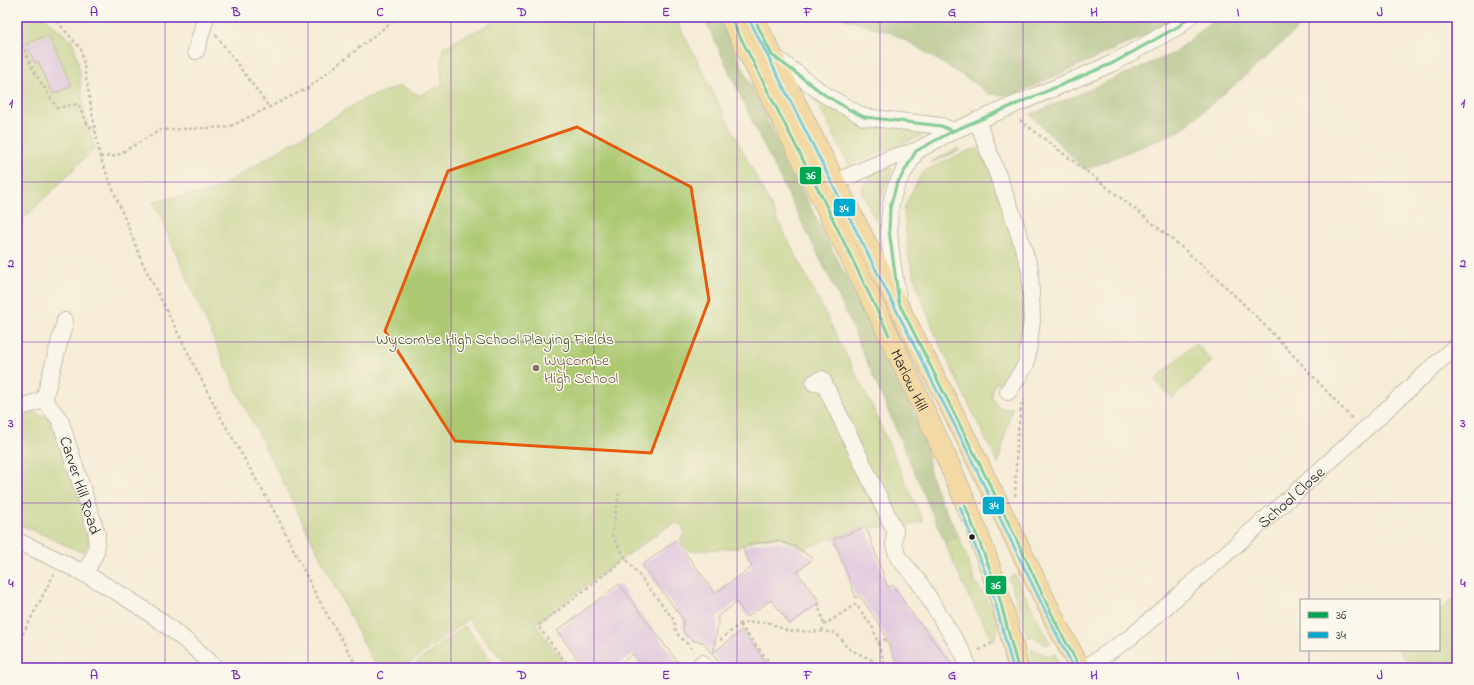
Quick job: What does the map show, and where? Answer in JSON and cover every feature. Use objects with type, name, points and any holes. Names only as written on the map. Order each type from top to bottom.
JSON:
[{"type":"main road","name":"Marlow Hill","points":[[730,17],[823,199],[941,444],[988,562],[1013,640],[1018,668]]},
{"type":"main road","name":"Marlow Hill","points":[[753,17],[835,182],[899,303],[1000,505],[1058,629],[1080,668]]},
{"type":"street","points":[[823,199],[835,182],[891,158],[916,151],[977,120],[1113,63],[1179,26],[1189,17]]},
{"type":"street","points":[[196,51],[205,18]]},
{"type":"street","points":[[772,55],[825,95],[864,117],[941,126],[953,131]]},
{"type":"street","points":[[977,120],[1012,213],[1030,270],[1032,320],[1026,365],[1015,394]]},
{"type":"street","points":[[899,303],[889,230],[890,208],[896,186],[916,151]]},
{"type":"street","points":[[17,408],[44,400],[66,322]]},
{"type":"street","name":"School Close","points":[[1085,668],[1122,645],[1294,494],[1457,344]]},
{"type":"street","points":[[814,383],[822,379],[889,517],[895,531],[894,545],[898,557],[919,582],[964,655],[970,660]]},
{"type":"street","name":"Carver Hill Road","points":[[44,400],[60,420],[97,534],[96,552],[86,574]]},
{"type":"street","points":[[17,541],[61,560],[147,610],[193,646],[216,668]]},
{"type":"street","name":"School Close","points":[[1106,668],[1122,645]]},
{"type":"path","points":[[53,17],[81,49],[100,157],[143,264],[220,416],[277,516],[316,595],[357,667]]},
{"type":"path","points":[[100,157],[116,156],[160,130],[229,127],[308,88],[398,17]]},
{"type":"path","points":[[205,18],[269,107]]},
{"type":"path","points":[[17,33],[33,70],[57,108],[78,104],[88,125],[96,131]]},
{"type":"path","points":[[1006,108],[1161,231],[1225,286],[1300,362],[1358,425]]},
{"type":"path","points":[[1015,394],[1017,439],[1015,501]]},
{"type":"path","points":[[619,493],[612,535],[626,558],[674,620],[676,633],[689,644],[702,662]]},
{"type":"path","points":[[570,668],[538,626],[626,558]]},
{"type":"path","points":[[17,644],[61,560]]},
{"type":"path","points":[[818,603],[824,625],[822,631]]},
{"type":"path","points":[[824,625],[856,604],[873,628],[886,668]]},
{"type":"path","points":[[720,640],[740,625],[767,622],[788,631],[833,632],[842,638],[847,648],[872,660],[881,668]]},
{"type":"path","points":[[740,625],[774,668]]},
{"type":"path","points":[[878,643],[886,639]]},
{"type":"path","points":[[970,660],[998,640]]},
{"type":"highlighted area","points":[[577,127],[691,187],[709,300],[651,453],[455,441],[385,331],[448,171]]},
{"type":"green space","points":[[17,17],[44,17],[72,41],[80,70],[82,98],[87,123],[95,148],[29,214],[17,223]]},
{"type":"green space","name":"Wycombe High School Playing Fields","points":[[504,17],[675,17],[871,404],[923,521],[898,529],[867,526],[803,549],[780,537],[757,539],[736,548],[689,551],[680,541],[684,533],[682,525],[673,523],[616,563],[536,624],[568,668],[509,668],[468,619],[403,668],[376,668],[236,389],[153,201],[213,191],[362,100],[400,86],[420,95],[442,85],[441,64],[443,47]]},
{"type":"green space","points":[[704,17],[719,17],[779,145],[904,391],[926,441],[930,473],[937,492],[958,535],[945,543],[839,297],[761,140]]},
{"type":"green space","points":[[839,17],[1174,17],[1164,27],[1011,96],[988,94],[976,84],[914,45],[891,33]]},
{"type":"green space","points":[[1216,17],[1307,17],[1295,31],[1252,70],[1181,130],[1085,170],[1030,115],[1174,53]]},
{"type":"green space","points":[[815,95],[931,132],[849,165],[814,97]]},
{"type":"green space","points":[[958,148],[959,151],[931,163],[930,162]]},
{"type":"green space","points":[[978,149],[992,175],[1023,267],[1029,305],[1022,344],[1009,376],[994,385],[992,391],[992,398],[999,407],[1005,409],[1012,407],[998,464],[939,343],[919,292],[908,255],[904,208],[919,178],[926,170],[970,150]]},
{"type":"green space","points":[[890,167],[893,170],[886,183],[882,196],[877,223],[861,191],[869,178]]},
{"type":"green space","points":[[1195,343],[1212,361],[1172,399],[1155,380]]},
{"type":"green space","points":[[26,410],[51,418],[91,533],[86,550],[81,552],[17,523],[17,413]]},
{"type":"green space","points":[[958,535],[975,581],[995,614],[998,629],[994,642],[969,597],[945,543]]},
{"type":"green space","points":[[1015,575],[1050,643],[1046,645],[1033,636],[1028,638],[1009,578]]},
{"type":"green space","points":[[1457,596],[1457,666],[1454,668],[1413,668],[1399,651],[1440,651],[1440,610]]},
{"type":"green space","points":[[465,626],[497,668],[409,668]]},
{"type":"green space","points":[[1031,648],[1047,656],[1055,654],[1058,663],[1051,668],[1033,668]]},
{"type":"building","points":[[48,34],[71,86],[53,94],[38,61],[35,63],[26,44]]},
{"type":"building","points":[[866,527],[888,588],[893,585],[904,603],[955,668],[898,668],[882,628],[860,596],[856,598],[834,539]]},
{"type":"building","points":[[676,540],[715,593],[752,567],[743,548],[751,544],[778,541],[797,547],[813,559],[797,572],[820,602],[790,624],[771,600],[747,617],[737,602],[717,617],[718,623],[713,653],[742,630],[770,668],[723,668],[703,642],[694,641],[686,635],[683,629],[683,619],[642,565]]},
{"type":"building","points":[[619,584],[682,668],[643,668],[633,654],[614,668],[584,668],[557,631]]},
{"type":"transit line","name":"36","points":[[730,17],[823,199],[889,335]]},
{"type":"transit line","name":"36","points":[[1080,668],[1059,629],[1000,505],[899,303],[889,230],[890,208],[896,186],[916,151],[953,131],[1113,63],[1179,26],[1189,17]]},
{"type":"transit line","name":"34","points":[[749,19],[961,438],[1074,668]]},
{"type":"transit line","name":"36","points":[[757,24],[772,55],[825,95],[850,110],[864,117],[941,126],[953,131]]},
{"type":"transit line","name":"36","points":[[965,505],[996,585],[1018,668]]},
{"type":"transit line","name":"34","points":[[960,507],[991,587],[1013,668]]},
{"type":"place","name":"Wycombe High School","points":[[536,368]]}]
